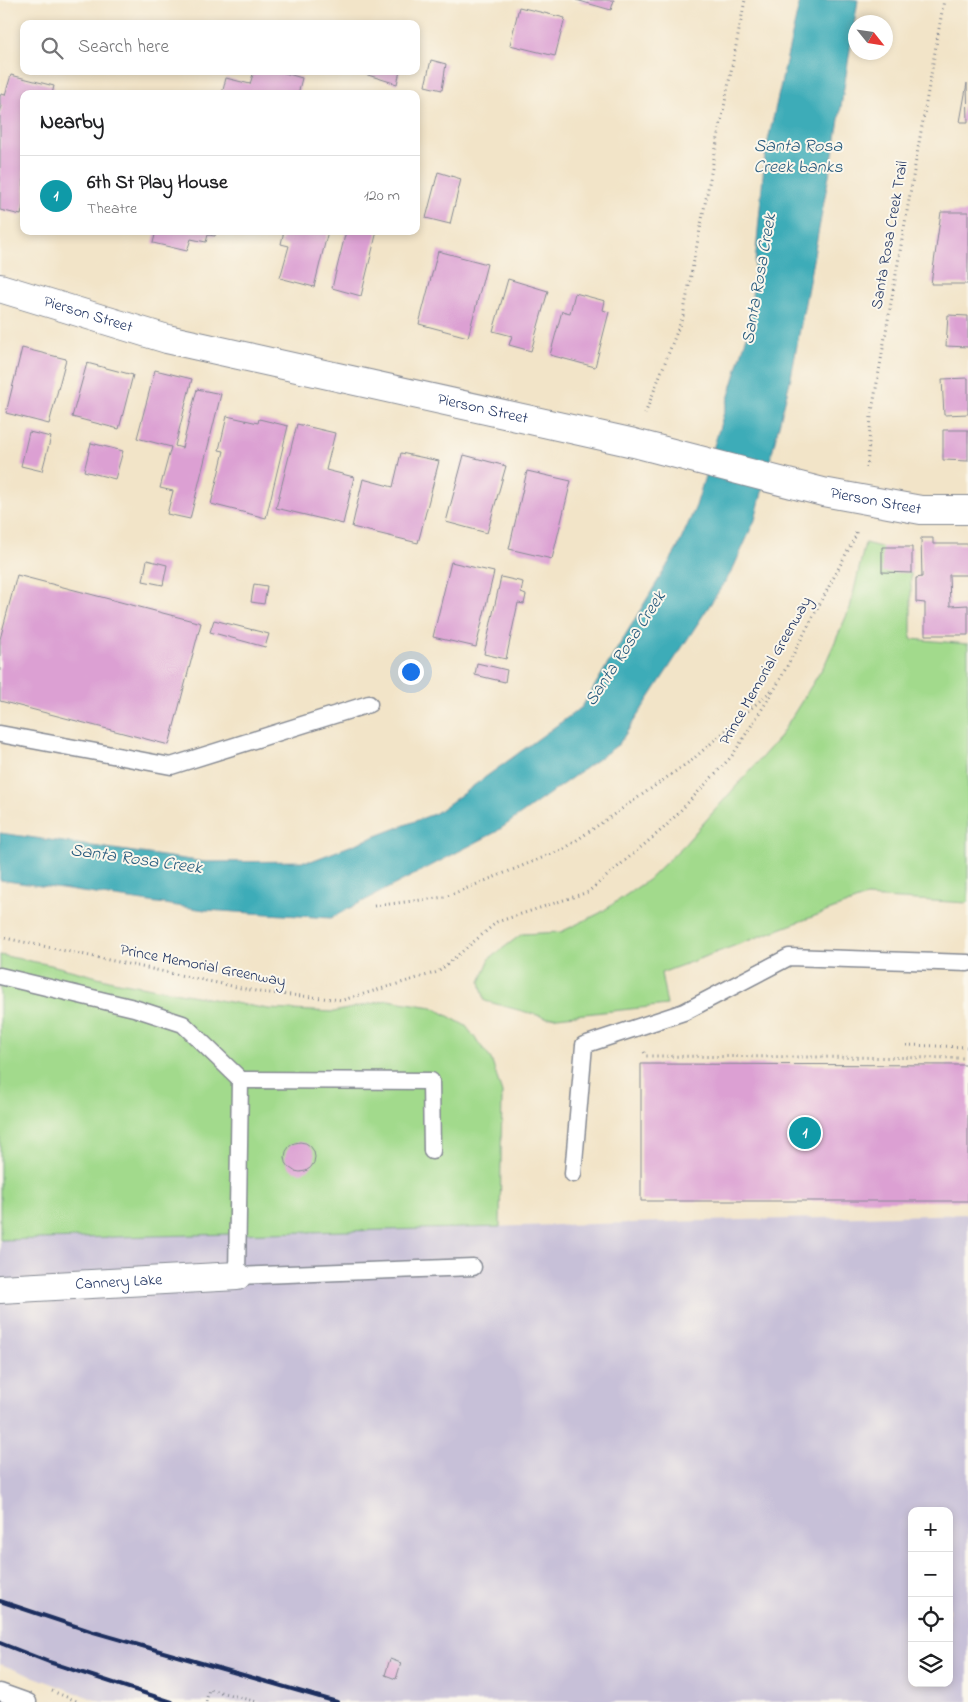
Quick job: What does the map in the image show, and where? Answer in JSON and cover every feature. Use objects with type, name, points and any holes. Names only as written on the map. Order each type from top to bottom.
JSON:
[{"type":"street","name":"Pierson Street","points":[[0,288],[167,339],[634,442],[823,492],[921,510],[968,510]]},
{"type":"street","name":"Cannery Lake","points":[[0,1289],[237,1276]]},
{"type":"lane","points":[[0,734],[171,766],[370,704]]},
{"type":"lane","points":[[573,1174],[584,1045],[684,1012],[790,957],[968,963]]},
{"type":"lane","points":[[0,976],[134,1008],[183,1024],[241,1080],[431,1081],[432,1152]]},
{"type":"lane","points":[[241,1080],[237,1276],[473,1267]]},
{"type":"lane","points":[[0,1692],[28,1702]]},
{"type":"path","points":[[634,442],[683,316],[745,0]]},
{"type":"path","name":"Santa Rosa Creek Trail","points":[[866,475],[871,417],[944,0]]},
{"type":"path","name":"Prince Memorial Greenway","points":[[0,937],[260,992],[343,1000],[438,972],[497,922],[588,892],[664,827],[732,756],[776,687],[855,538]]},
{"type":"path","points":[[374,906],[445,897],[564,848],[692,760],[776,687]]},
{"type":"path","points":[[635,1028],[646,1056],[968,1058]]},
{"type":"path","points":[[906,1045],[968,1047]]},
{"type":"path","points":[[206,1702],[209,1689],[256,1702]]},
{"type":"shaded area","points":[[968,1214],[968,1702],[101,1702],[0,1664],[0,1240]]},
{"type":"green space","points":[[865,543],[911,555],[911,639],[968,644],[968,903],[866,897],[661,973],[667,1005],[548,1018],[485,1001],[480,982],[490,958],[522,934],[561,932],[600,913],[648,880],[685,844],[778,739],[825,664],[850,608]]},
{"type":"green space","points":[[0,955],[51,965],[113,981],[268,1009],[334,1012],[388,1000],[432,1007],[466,1026],[491,1059],[502,1093],[500,1227],[0,1240]]},
{"type":"water","points":[[800,0],[858,0],[856,15],[848,15],[848,60],[836,138],[791,377],[755,520],[732,571],[619,744],[496,832],[331,918],[205,910],[0,880],[0,833],[205,862],[311,861],[436,813],[582,707],[677,549],[696,506],[749,329],[765,154]]},
{"type":"building","points":[[576,0],[614,0],[611,10]]},
{"type":"building","points":[[519,7],[565,18],[555,56],[510,45]]},
{"type":"building","points":[[431,60],[446,64],[442,90],[425,86]]},
{"type":"building","points":[[11,75],[54,86],[53,90],[20,90],[20,215],[0,210],[0,114],[2,106],[0,105],[0,97],[1,94],[5,95]]},
{"type":"building","points":[[253,75],[292,75],[302,78],[299,90],[223,90],[226,78],[250,84]]},
{"type":"building","points":[[368,75],[399,75],[397,84]]},
{"type":"building","points":[[967,83],[968,122],[960,122]]},
{"type":"building","points":[[438,172],[461,179],[450,224],[426,218]]},
{"type":"building","points":[[941,212],[968,212],[968,284],[931,284]]},
{"type":"building","points":[[155,235],[208,235],[206,242],[191,239],[187,251],[153,243]]},
{"type":"building","points":[[283,235],[327,235],[314,287],[280,278],[289,246],[281,244]]},
{"type":"building","points":[[345,235],[376,235],[361,296],[332,288]]},
{"type":"building","points":[[438,251],[487,264],[468,337],[419,324]]},
{"type":"building","points":[[508,279],[548,291],[531,351],[509,345],[512,336],[493,331]]},
{"type":"building","points":[[575,293],[605,301],[603,310],[609,312],[595,367],[550,355],[562,311],[570,313]]},
{"type":"building","points":[[948,315],[968,316],[968,347],[946,346]]},
{"type":"building","points":[[22,348],[66,359],[49,424],[6,413]]},
{"type":"building","points":[[87,363],[133,375],[119,429],[72,417]]},
{"type":"building","points":[[155,370],[192,379],[175,446],[182,448],[197,389],[221,394],[190,519],[167,514],[173,491],[160,488],[171,447],[137,438]]},
{"type":"building","points":[[968,378],[968,414],[944,415],[942,379]]},
{"type":"building","points":[[227,416],[258,423],[259,419],[288,426],[266,518],[211,504],[224,451],[219,450]]},
{"type":"building","points":[[297,424],[335,433],[326,470],[354,477],[343,524],[276,508]]},
{"type":"building","points":[[943,430],[968,430],[968,461],[943,460]]},
{"type":"building","points":[[29,432],[51,437],[42,471],[21,466]]},
{"type":"building","points":[[91,443],[123,451],[115,479],[84,471]]},
{"type":"building","points":[[401,453],[439,461],[418,543],[352,527],[363,479],[393,487]]},
{"type":"building","points":[[464,455],[506,466],[487,533],[446,522]]},
{"type":"building","points":[[527,471],[571,481],[552,559],[509,549]]},
{"type":"building","points":[[921,538],[933,538],[933,544],[968,544],[968,575],[949,575],[950,606],[968,605],[968,635],[925,635],[925,603],[916,602],[916,578],[922,577]]},
{"type":"building","points":[[882,547],[912,547],[912,573],[882,572]]},
{"type":"building","points":[[147,560],[167,565],[163,585],[143,581]]},
{"type":"building","points":[[451,562],[494,572],[476,647],[433,637]]},
{"type":"building","points":[[17,575],[201,623],[169,745],[0,701],[0,639]]},
{"type":"building","points":[[501,577],[523,582],[521,593],[526,595],[524,604],[518,603],[506,659],[484,654]]},
{"type":"building","points":[[254,584],[267,586],[264,604],[251,602]]},
{"type":"building","points":[[214,620],[269,634],[265,647],[210,632]]},
{"type":"building","points":[[477,663],[507,670],[505,682],[475,675]]},
{"type":"building","points":[[641,1064],[968,1065],[968,1201],[641,1201]]},
{"type":"building","points":[[300,1142],[306,1143],[314,1151],[314,1163],[306,1171],[300,1172],[294,1171],[286,1163],[285,1157],[286,1151],[294,1143]]},
{"type":"building","points":[[390,1659],[401,1663],[396,1679],[385,1675]]},
{"type":"railway","points":[[0,1601],[90,1631],[337,1702]]},
{"type":"railway","points":[[0,1643],[49,1662],[172,1702]]},
{"type":"place","name":"6th St Play House","points":[[805,1133]]},
{"type":"water label","name":"Santa Rosa Creek banks","points":[[798,157]]},
{"type":"water label","name":"Santa Rosa Creek","points":[[760,279]]},
{"type":"water label","name":"Santa Rosa Creek","points":[[626,649]]},
{"type":"water label","name":"Santa Rosa Creek","points":[[136,860]]}]
